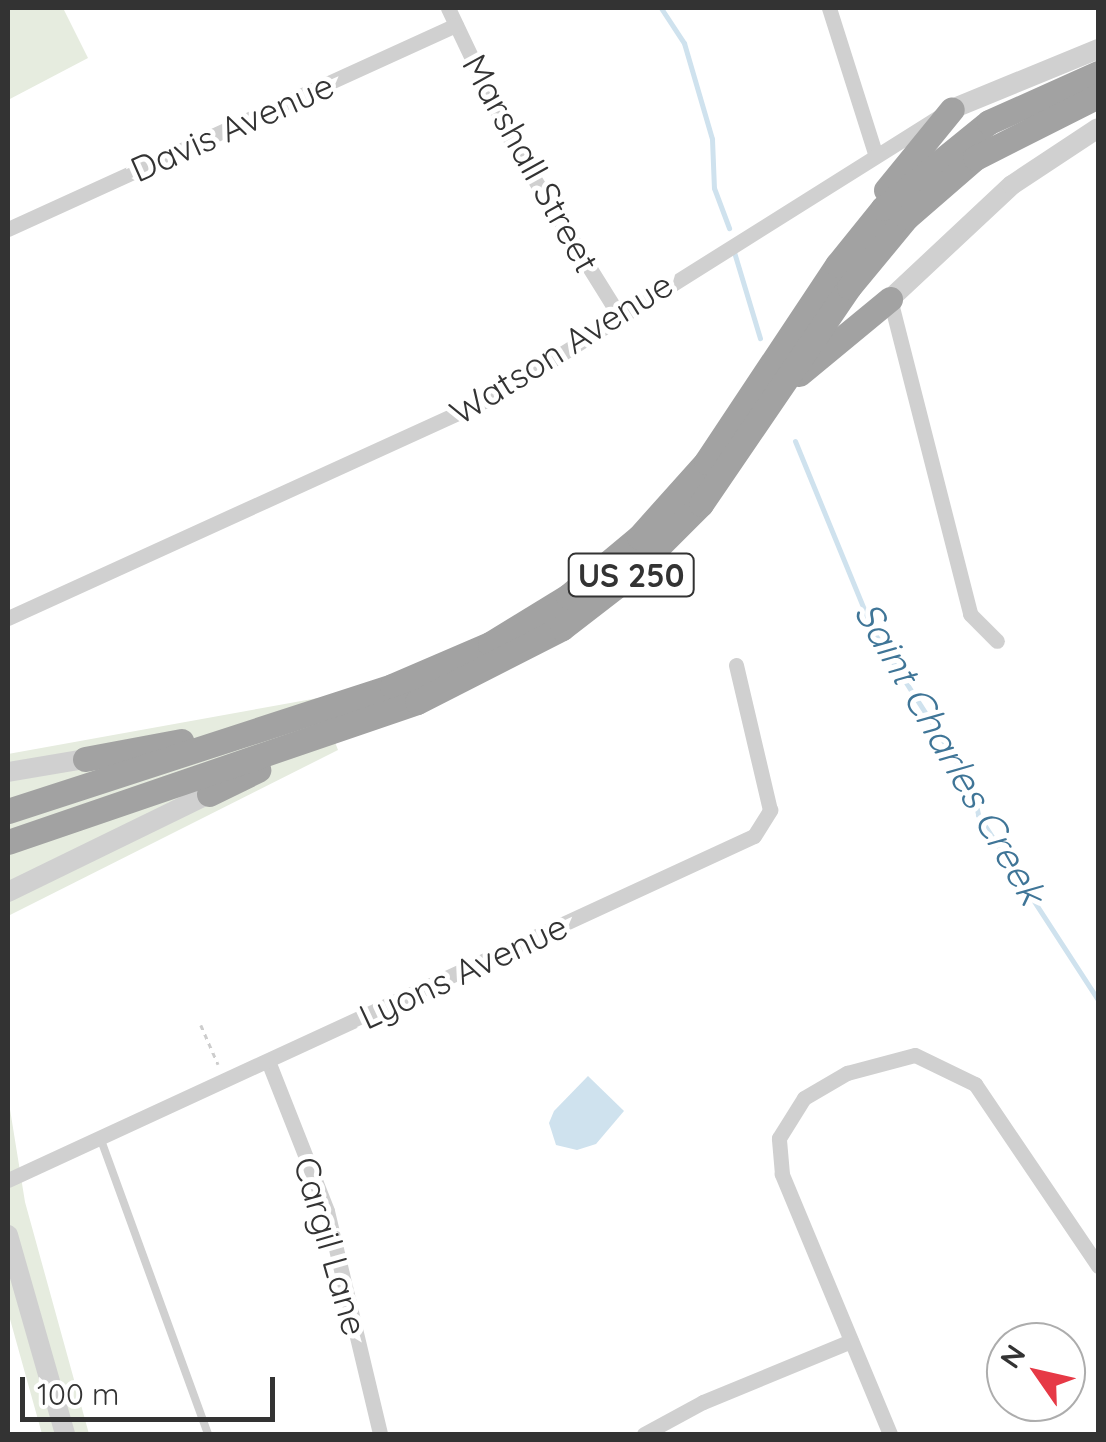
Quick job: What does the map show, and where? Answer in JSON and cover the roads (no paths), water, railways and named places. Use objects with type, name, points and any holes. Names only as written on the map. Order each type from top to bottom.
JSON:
[{"type":"highway","name":"US 250","points":[[8,810],[290,721],[490,644],[601,571],[706,462],[851,247],[916,176],[964,139],[1033,100],[1098,74]]},
{"type":"highway","name":"US 250","points":[[8,842],[467,681],[596,603],[701,504],[791,380],[876,251],[933,192],[1014,134],[1098,96]]},
{"type":"highway","points":[[851,247],[906,162],[952,109]]},
{"type":"highway","points":[[791,380],[890,299]]},
{"type":"highway","points":[[86,758],[290,721]]},
{"type":"highway","points":[[209,794],[343,727]]},
{"type":"street","name":"Marshall Street","points":[[448,8],[539,192],[619,315]]},
{"type":"street","points":[[829,8],[875,153]]},
{"type":"street","name":"Davis Avenue","points":[[8,229],[456,26]]},
{"type":"street","name":"Watson Avenue","points":[[8,618],[468,410],[875,153],[952,109],[1098,49]]},
{"type":"street","points":[[997,642],[970,614],[890,299],[1012,185],[1098,128]]},
{"type":"street","name":"Lyons Avenue","points":[[8,1180],[754,836],[770,810],[736,665]]},
{"type":"street","points":[[8,772],[86,758]]},
{"type":"street","points":[[8,892],[209,794]]},
{"type":"street","points":[[890,1434],[778,1155],[792,1110],[847,1073],[915,1055],[974,1084],[1098,1266]]},
{"type":"street","name":"Cargil Lane","points":[[268,1061],[327,1210],[380,1434]]},
{"type":"street","points":[[8,1235],[65,1434]]},
{"type":"street","points":[[644,1434],[703,1402],[850,1341]]},
{"type":"lane","points":[[101,1140],[208,1434]]},
{"type":"water","points":[[588,1076],[624,1111],[596,1144],[577,1150],[556,1145],[549,1123],[554,1111]]},
{"type":"waterway","name":"Saint Charles Creek","points":[[661,8],[684,43],[712,139],[714,188],[729,228]]},
{"type":"waterway","name":"Saint Charles Creek","points":[[734,252],[760,338]]},
{"type":"waterway","name":"Saint Charles Creek","points":[[795,441],[873,631],[972,786],[978,815],[1098,1000]]}]
